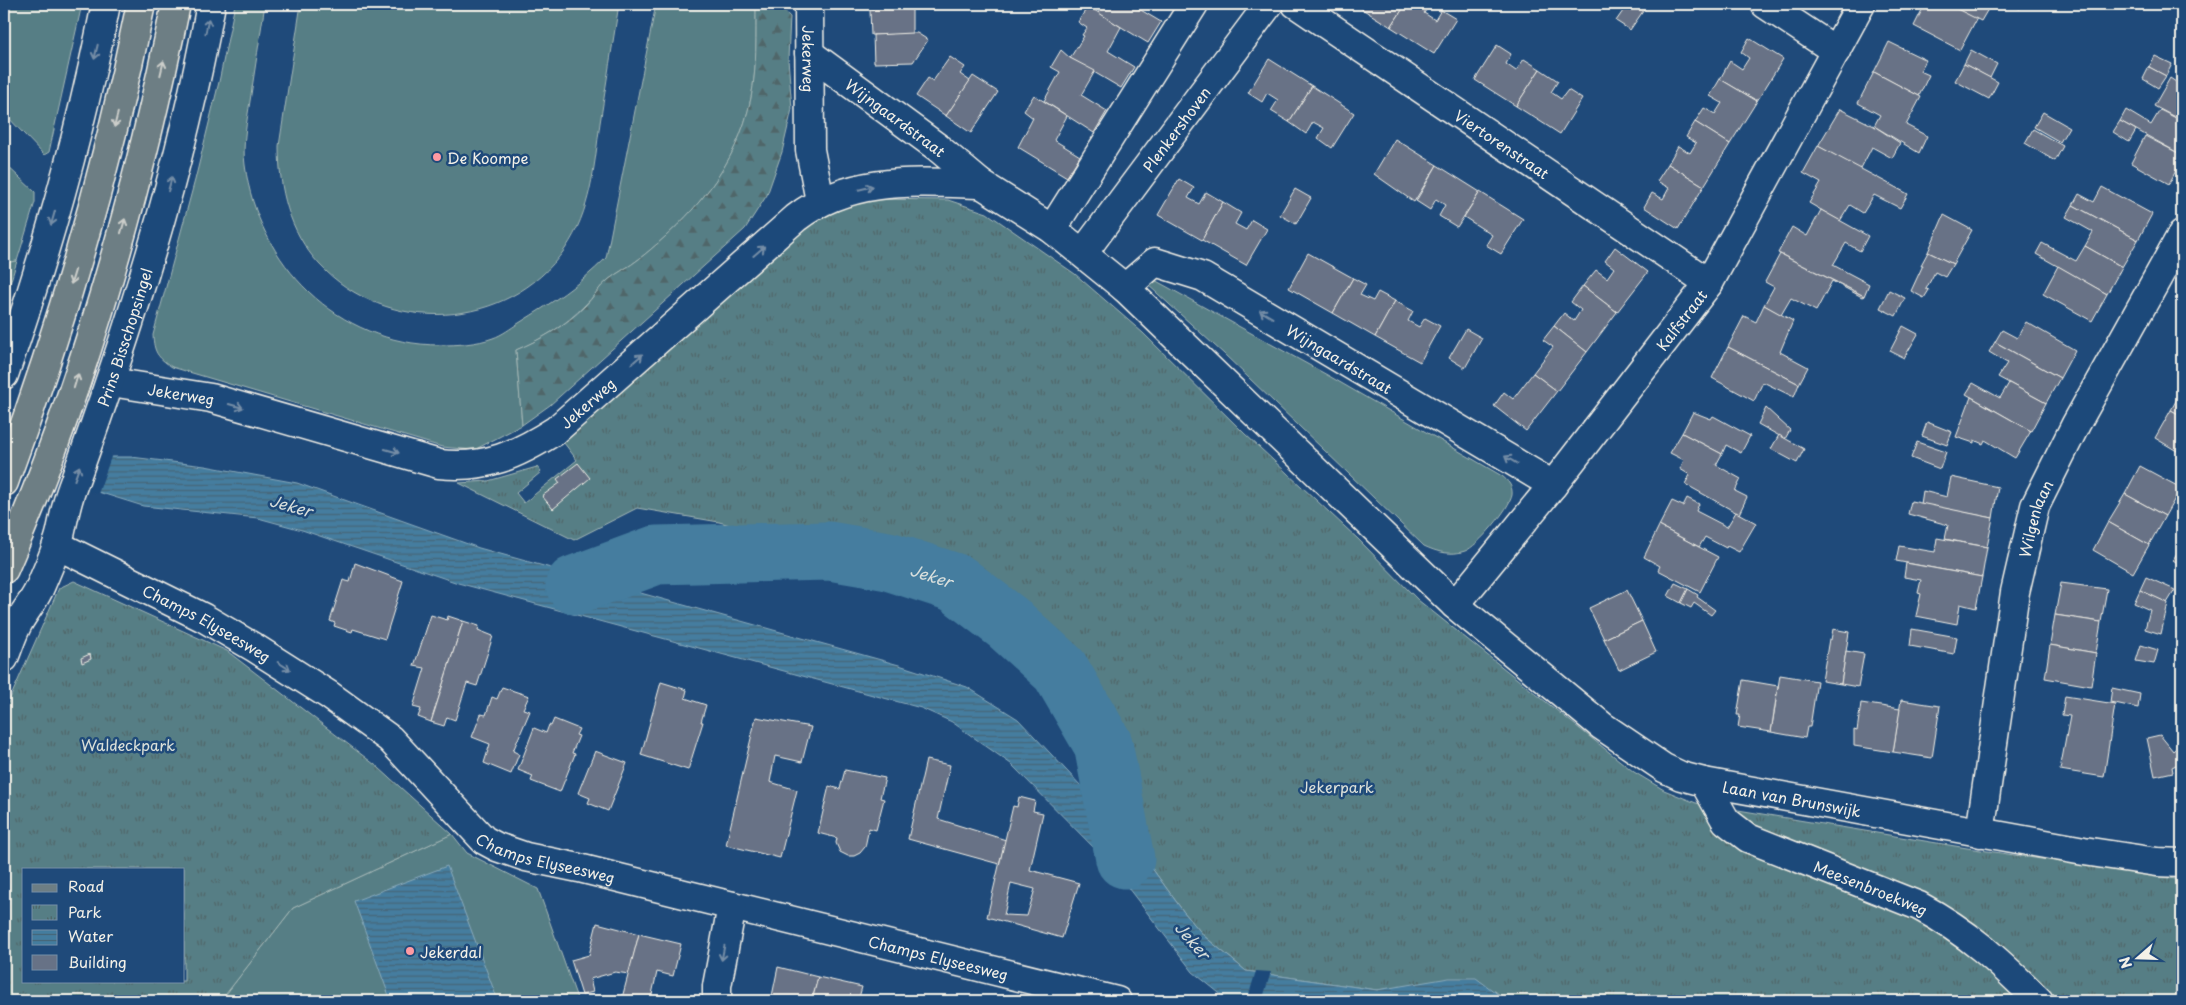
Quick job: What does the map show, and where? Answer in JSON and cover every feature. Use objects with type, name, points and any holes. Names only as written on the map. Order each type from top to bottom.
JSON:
[{"type":"main road","points":[[4,482],[56,332],[100,183],[126,77],[141,4]]},
{"type":"main road","points":[[4,569],[60,427],[97,316],[129,206],[176,4]]},
{"type":"street","points":[[4,375],[35,282],[66,172],[97,50],[106,4]]},
{"type":"street","name":"Prins Bisschopsingel","points":[[4,658],[19,621],[38,591],[57,545],[65,507],[111,382],[151,256],[169,189],[212,4]]},
{"type":"street","name":"Jekerweg","points":[[111,382],[211,398],[439,464],[458,466],[489,463],[532,445],[556,430],[789,224],[820,201],[810,150],[809,4]]},
{"type":"street","points":[[1052,230],[1194,4]]},
{"type":"street","name":"Plenkershoven","points":[[1083,253],[1269,4]]},
{"type":"street","name":"Viertorenstraat","points":[[1296,4],[1709,283]]},
{"type":"street","points":[[1765,4],[1836,51]]},
{"type":"street","name":"Kalfstraat","points":[[1455,604],[1553,485],[1709,283],[1861,4]]},
{"type":"street","name":"Wijngaardstraat","points":[[809,53],[937,147],[980,184],[1052,230],[1125,288],[1455,604]]},
{"type":"street","points":[[820,201],[861,189],[899,182],[980,184]]},
{"type":"street","name":"Wilgenlaan","points":[[1980,833],[2015,592],[2035,506],[2076,424],[2182,234]]},
{"type":"street","name":"Wijngaardstraat","points":[[1125,288],[1155,262],[1203,277],[1553,485]]},
{"type":"street","name":"Champs Elyseesweg","points":[[57,545],[204,618],[305,679],[390,738],[474,832],[497,847],[526,857],[732,906],[1027,991],[1117,1001]]},
{"type":"street","name":"Laan van Brunswijk","points":[[1455,604],[1602,726],[1650,760],[1681,776],[1704,782],[2093,853],[2157,862],[2182,863]]},
{"type":"street","name":"Meesenbroekweg","points":[[1704,782],[1726,821],[1748,838],[1919,906],[1941,918],[1964,932],[1996,958],[2039,1001]]},
{"type":"street","points":[[717,1001],[717,986],[732,906]]},
{"type":"green space","points":[[4,4],[82,4],[49,152],[44,155],[4,113]]},
{"type":"green space","points":[[235,4],[265,4],[244,149],[245,165],[253,201],[267,235],[286,265],[309,292],[337,314],[368,331],[403,341],[453,345],[480,342],[496,337],[565,293],[606,258],[656,4],[756,4],[753,87],[744,123],[735,146],[724,168],[694,207],[659,243],[605,283],[577,313],[561,326],[516,350],[522,425],[474,450],[442,447],[172,367],[155,350],[153,335],[195,180],[219,82]]},
{"type":"green space","name":"De Koompe","points":[[301,4],[619,4],[593,172],[586,204],[574,234],[565,249],[541,276],[512,296],[480,309],[446,314],[411,313],[378,304],[346,287],[319,264],[300,238],[293,224],[284,194],[279,162],[279,146]]},
{"type":"green space","points":[[756,4],[778,4],[790,17],[788,59],[792,109],[782,152],[767,195],[745,229],[550,405],[522,425],[516,350],[544,337],[561,326],[585,306],[605,283],[659,243],[694,207],[724,168],[744,123],[751,98],[755,63]]},
{"type":"green space","points":[[4,163],[35,192],[35,202],[17,261],[4,263]]},
{"type":"green space","name":"Jekerpark","points":[[870,199],[948,200],[987,213],[1075,274],[1143,333],[1245,434],[1358,539],[1418,600],[1634,772],[1664,790],[1696,803],[1967,848],[2182,880],[2182,1001],[1507,1001],[1495,991],[1406,986],[1377,990],[1246,971],[1204,936],[1183,911],[1130,838],[1107,726],[1049,646],[981,587],[947,570],[915,562],[762,533],[719,522],[637,508],[574,540],[459,483],[488,481],[537,467],[541,472],[516,493],[524,503],[577,460],[561,439],[776,246],[832,210]]},
{"type":"green space","points":[[17,261],[4,303],[4,263]]},
{"type":"green space","points":[[1151,278],[1329,376],[1502,476],[1512,489],[1510,501],[1505,509],[1485,535],[1465,551],[1444,553],[1424,546],[1224,354],[1147,284]]},
{"type":"green space","name":"Waldeckpark","points":[[74,581],[227,651],[379,768],[452,834],[293,908],[226,994],[228,1001],[4,1001],[4,712],[59,588]]},
{"type":"green space","name":"Jekerdal","points":[[452,834],[467,853],[538,889],[578,1001],[228,1001],[226,994],[293,908]]},
{"type":"water","points":[[4,416],[109,457],[131,457],[205,466],[297,483],[479,548],[899,665],[967,687],[1018,719],[1130,838],[1183,911],[1204,936],[1246,971],[1377,990],[1449,978],[1476,978],[1507,1001],[1229,1001],[1193,972],[1108,862],[1011,764],[952,722],[921,708],[458,583],[302,530],[258,518],[143,506],[95,491]]},
{"type":"water","points":[[447,866],[498,1001],[391,1001],[354,901]]},
{"type":"pier","points":[[4,414],[112,454],[98,494],[4,469]]},
{"type":"pier","points":[[1256,971],[1271,972],[1262,1001],[1247,1001]]},
{"type":"building","points":[[873,4],[916,4],[916,6],[873,7]]},
{"type":"building","points":[[1103,4],[1136,4],[1134,6],[1161,22],[1148,43],[1098,13]]},
{"type":"building","points":[[1354,4],[1406,4],[1391,27]]},
{"type":"building","points":[[1406,4],[1430,4],[1424,13],[1435,20],[1441,10],[1456,19],[1434,54],[1391,27]]},
{"type":"building","points":[[1611,4],[1648,4],[1630,30],[1616,21],[1623,11]]},
{"type":"building","points":[[1925,4],[1947,4],[1977,18],[1960,50],[1914,26]]},
{"type":"building","points":[[1947,4],[1991,4],[1981,21]]},
{"type":"building","points":[[2010,4],[2022,4],[2020,9]]},
{"type":"building","points":[[912,6],[912,34],[871,35],[870,10],[873,10],[873,7]]},
{"type":"building","points":[[1088,6],[1121,27],[1108,51],[1134,67],[1121,88],[1070,58],[1087,28],[1078,22]]},
{"type":"building","points":[[917,33],[928,40],[913,62],[874,63],[873,35]]},
{"type":"building","points":[[1749,38],[1783,59],[1757,101],[1720,79],[1730,61],[1742,69],[1749,58],[1741,52]]},
{"type":"building","points":[[1889,42],[1926,60],[1920,71],[1929,75],[1919,96],[1874,72]]},
{"type":"building","points":[[1497,45],[1511,54],[1506,64],[1516,71],[1524,59],[1540,69],[1516,106],[1475,80]]},
{"type":"building","points":[[1061,50],[1070,58],[1095,71],[1081,95],[1107,111],[1094,133],[1044,101],[1060,72],[1051,67]]},
{"type":"building","points":[[1971,50],[1997,64],[1990,78],[1964,64]]},
{"type":"building","points":[[2155,56],[2172,64],[2166,76],[2149,67]]},
{"type":"building","points":[[950,57],[965,67],[960,74],[970,81],[946,116],[916,96],[928,78],[933,81]]},
{"type":"building","points":[[1269,59],[1312,86],[1289,122],[1271,111],[1278,100],[1267,93],[1262,102],[1248,93]]},
{"type":"building","points":[[1964,64],[1998,82],[1989,99],[1955,81]]},
{"type":"building","points":[[2149,67],[2166,76],[2158,88],[2143,79]]},
{"type":"building","points":[[1540,69],[1558,81],[1551,92],[1561,99],[1568,90],[1582,99],[1560,134],[1516,106]]},
{"type":"building","points":[[2182,71],[2182,86],[2176,82]]},
{"type":"building","points":[[1874,72],[1921,97],[1906,125],[1927,136],[1919,153],[1874,126],[1880,115],[1858,103]]},
{"type":"building","points":[[973,76],[998,92],[971,133],[946,116]]},
{"type":"building","points":[[2170,78],[2182,86],[2182,121],[2154,106]]},
{"type":"building","points":[[1720,79],[1757,101],[1730,144],[1695,122],[1704,108],[1715,114],[1722,103],[1710,96]]},
{"type":"building","points":[[1312,86],[1354,113],[1332,148],[1318,138],[1324,128],[1313,122],[1306,134],[1289,122]]},
{"type":"building","points":[[1034,95],[1067,116],[1054,140],[1080,156],[1067,177],[1018,147],[1033,118],[1024,111]]},
{"type":"building","points":[[1840,109],[1874,126],[1900,143],[1892,158],[1872,147],[1860,170],[1818,146]]},
{"type":"building","points":[[2126,110],[2151,125],[2160,110],[2182,121],[2182,155],[2120,121]]},
{"type":"building","points":[[2043,112],[2069,127],[2060,142],[2034,127]]},
{"type":"building","points":[[2120,121],[2136,130],[2129,142],[2113,132]]},
{"type":"building","points":[[1695,122],[1730,144],[1704,186],[1668,164],[1678,146],[1690,153],[1696,143],[1686,137]]},
{"type":"building","points":[[2033,129],[2063,146],[2055,161],[2025,143]]},
{"type":"building","points":[[2145,136],[2182,155],[2182,159],[2169,184],[2131,163]]},
{"type":"building","points":[[1395,139],[1437,165],[1414,202],[1374,174]]},
{"type":"building","points":[[1818,146],[1908,194],[1900,208],[1874,195],[1863,213],[1850,205],[1840,221],[1809,203],[1821,183],[1803,173]]},
{"type":"building","points":[[1668,164],[1704,186],[1678,229],[1644,207],[1652,193],[1663,199],[1669,188],[1657,181]]},
{"type":"building","points":[[1437,165],[1480,192],[1457,227],[1439,216],[1445,205],[1436,199],[1430,210],[1416,201]]},
{"type":"building","points":[[1179,179],[1194,188],[1188,198],[1199,204],[1206,192],[1223,202],[1202,240],[1158,215]]},
{"type":"building","points":[[2102,187],[2152,214],[2138,240],[2073,205],[2079,194],[2094,202]]},
{"type":"building","points":[[1295,189],[1311,198],[1296,224],[1280,215]]},
{"type":"building","points":[[1480,192],[1523,219],[1501,254],[1486,245],[1492,235],[1464,217]]},
{"type":"building","points":[[1223,202],[1241,213],[1235,224],[1246,230],[1252,220],[1267,229],[1246,265],[1202,240]]},
{"type":"building","points":[[2073,205],[2138,240],[2122,267],[2085,246],[2093,232],[2066,217]]},
{"type":"building","points":[[1821,210],[1868,236],[1860,251],[1846,243],[1833,265],[1869,284],[1864,296],[1778,253],[1792,227],[1807,236]]},
{"type":"building","points":[[1944,215],[1972,230],[1953,264],[1928,252]]},
{"type":"building","points":[[2042,243],[2076,261],[2085,246],[2122,267],[2107,294],[2036,254]]},
{"type":"building","points":[[1615,247],[1648,272],[1617,312],[1583,286],[1596,270],[1607,278],[1614,268],[1605,261]]},
{"type":"building","points":[[1928,252],[1953,264],[1945,277],[1935,272],[1926,289],[1929,290],[1924,298],[1911,291]]},
{"type":"building","points":[[1308,253],[1353,278],[1333,313],[1289,288]]},
{"type":"building","points":[[1780,254],[1864,296],[1862,297],[1832,281],[1816,311],[1791,298],[1781,315],[1764,305],[1774,287],[1765,282]]},
{"type":"building","points":[[2058,266],[2107,294],[2092,321],[2043,294]]},
{"type":"building","points":[[1353,278],[1366,285],[1360,295],[1373,301],[1378,292],[1395,301],[1375,337],[1333,313]]},
{"type":"building","points":[[1583,286],[1617,312],[1587,352],[1554,326],[1564,313],[1574,321],[1581,310],[1571,302]]},
{"type":"building","points":[[1889,290],[1905,298],[1896,316],[1880,308]]},
{"type":"building","points":[[1395,301],[1413,311],[1408,321],[1419,327],[1425,318],[1440,326],[1420,362],[1375,337]]},
{"type":"building","points":[[1764,305],[1793,321],[1780,352],[1808,367],[1799,384],[1728,347],[1744,316],[1756,322]]},
{"type":"building","points":[[2026,322],[2075,350],[2060,378],[1995,342],[2002,330],[2017,338]]},
{"type":"building","points":[[1554,326],[1587,352],[1557,391],[1533,373],[1553,347],[1543,340]]},
{"type":"building","points":[[1903,326],[1918,334],[1904,358],[1890,351]]},
{"type":"building","points":[[1466,329],[1482,338],[1465,368],[1449,358]]},
{"type":"building","points":[[1995,342],[2060,378],[2046,403],[1998,377],[2007,363],[1989,352]]},
{"type":"building","points":[[1728,347],[1799,384],[1794,397],[1763,382],[1754,401],[1712,378]]},
{"type":"building","points":[[1533,373],[1557,391],[1526,431],[1494,406],[1504,392],[1513,399]]},
{"type":"building","points":[[1973,383],[2000,398],[2009,383],[2046,403],[2031,431],[1966,394]]},
{"type":"building","points":[[2182,390],[2182,416],[2171,410]]},
{"type":"building","points":[[1971,397],[2031,431],[2015,458],[1985,440],[1983,444],[1974,440],[1974,443],[1956,437]]},
{"type":"building","points":[[1766,408],[1790,430],[1785,439],[1758,424]]},
{"type":"building","points":[[2171,410],[2182,416],[2182,454],[2155,438]]},
{"type":"building","points":[[1693,412],[1711,419],[1713,416],[1750,436],[1741,453],[1726,445],[1722,454],[1682,433]]},
{"type":"building","points":[[1927,422],[1952,432],[1947,445],[1922,436]]},
{"type":"building","points":[[1682,433],[1722,454],[1716,465],[1741,479],[1735,491],[1747,497],[1739,514],[1685,484],[1690,475],[1680,469],[1684,460],[1670,453]]},
{"type":"building","points":[[1779,435],[1804,449],[1797,463],[1771,449]]},
{"type":"building","points":[[1917,442],[1946,452],[1940,469],[1911,458]]},
{"type":"building","points":[[578,463],[590,478],[553,509],[542,496],[560,483],[557,479]]},
{"type":"building","points":[[2140,466],[2181,488],[2165,516],[2125,494]]},
{"type":"building","points":[[1951,477],[1998,487],[1993,518],[1921,504],[1923,491],[1947,497]]},
{"type":"building","points":[[2125,494],[2165,516],[2149,545],[2108,522]]},
{"type":"building","points":[[1687,498],[1699,504],[1696,511],[1727,527],[1736,512],[1756,523],[1739,552],[1727,546],[1726,548],[1705,537],[1699,547],[1659,526],[1672,501],[1683,506]]},
{"type":"building","points":[[1911,501],[1993,518],[1987,547],[1945,539],[1948,525],[1908,514]]},
{"type":"building","points":[[2108,522],[2149,545],[2133,573],[2093,550]]},
{"type":"building","points":[[1659,526],[1718,557],[1700,592],[1658,570],[1660,566],[1644,557]]},
{"type":"building","points":[[1937,538],[1987,547],[1982,577],[1896,561],[1899,546],[1935,552]]},
{"type":"building","points":[[2182,544],[2182,566],[2173,560]]},
{"type":"building","points":[[355,563],[403,581],[385,639],[353,629],[352,632],[334,626],[335,623],[330,621],[343,580],[350,582]]},
{"type":"building","points":[[1906,563],[1982,577],[1976,608],[1960,604],[1957,624],[1916,616],[1921,594],[1918,593],[1921,580],[1904,577]]},
{"type":"building","points":[[2146,577],[2175,590],[2167,603],[2140,590]]},
{"type":"building","points":[[1675,583],[1688,589],[1681,603],[1668,596]]},
{"type":"building","points":[[2061,583],[2107,589],[2101,622],[2055,615]]},
{"type":"building","points":[[1688,589],[1715,610],[1711,615],[1694,603],[1691,608],[1681,603]]},
{"type":"building","points":[[1627,590],[1642,621],[1604,639],[1589,608]]},
{"type":"building","points":[[2140,590],[2168,603],[2161,634],[2145,629],[2150,610],[2134,603]]},
{"type":"building","points":[[431,615],[447,620],[448,616],[463,621],[431,722],[418,717],[421,709],[413,707],[425,668],[414,666]]},
{"type":"building","points":[[2055,615],[2101,622],[2096,653],[2050,645]]},
{"type":"building","points":[[463,621],[479,626],[478,630],[493,636],[477,686],[467,683],[455,720],[447,717],[444,726],[431,722]]},
{"type":"building","points":[[1642,621],[1656,652],[1619,670],[1604,639]]},
{"type":"building","points":[[1833,629],[1849,632],[1841,684],[1822,681],[1829,639],[1831,640]]},
{"type":"building","points":[[1912,629],[1957,637],[1954,654],[1910,646]]},
{"type":"building","points":[[2050,645],[2096,653],[2091,686],[2045,678]]},
{"type":"building","points":[[2141,645],[2158,650],[2154,664],[2136,661]]},
{"type":"building","points":[[1846,651],[1864,654],[1858,687],[1841,684]]},
{"type":"building","points":[[90,654],[91,659],[82,663],[81,658]]},
{"type":"building","points":[[1780,675],[1817,681],[1810,727],[1807,727],[1805,738],[1771,732]]},
{"type":"building","points":[[1743,680],[1778,686],[1771,732],[1738,727],[1740,715],[1737,715]]},
{"type":"building","points":[[661,682],[687,690],[685,698],[706,705],[701,722],[703,722],[688,770],[641,755]]},
{"type":"building","points":[[502,687],[529,696],[523,709],[530,711],[513,751],[519,754],[511,774],[484,763],[490,744],[472,737],[481,714],[486,715],[492,697],[497,699]]},
{"type":"building","points":[[2112,688],[2140,694],[2138,708],[2110,702]]},
{"type":"building","points":[[2065,696],[2115,704],[2104,777],[2060,770],[2070,716],[2062,715]]},
{"type":"building","points":[[1901,700],[1940,706],[1932,758],[1893,752]]},
{"type":"building","points":[[1861,703],[1900,709],[1893,752],[1854,746],[1854,730],[1857,731]]},
{"type":"building","points":[[756,717],[811,727],[802,762],[775,756],[770,782],[797,790],[780,858],[726,845]]},
{"type":"building","points":[[554,719],[579,729],[576,735],[579,736],[572,753],[575,754],[560,792],[531,781],[533,776],[518,770],[534,728],[546,733]]},
{"type":"building","points":[[2160,735],[2173,751],[2182,743],[2182,770],[2178,764],[2172,767],[2173,772],[2155,776],[2147,738]]},
{"type":"building","points":[[595,751],[627,763],[608,811],[588,803],[590,798],[578,793]]},
{"type":"building","points":[[926,760],[950,765],[938,819],[1006,840],[999,864],[908,839]]},
{"type":"building","points":[[845,770],[885,778],[880,798],[884,799],[876,830],[869,828],[865,847],[854,856],[848,856],[840,852],[836,843],[837,838],[818,833],[829,786],[840,789]]},
{"type":"building","points":[[1019,797],[1035,801],[1033,811],[1043,813],[1030,870],[1079,883],[1062,938],[987,917],[1013,806],[1017,807]],"holes":[[[1011,883],[1035,889],[1027,916],[1004,915]]]},
{"type":"building","points":[[597,923],[639,934],[629,974],[615,972],[590,979],[593,992],[582,995],[571,960],[589,955]]},
{"type":"building","points":[[639,934],[681,944],[673,976],[657,972],[651,999],[642,1001],[622,998]]},
{"type":"building","points":[[778,967],[818,977],[812,1001],[771,1001]]},
{"type":"building","points":[[818,977],[862,987],[858,1001],[812,1001]]},
{"type":"building","points":[[902,998],[918,1001],[902,1001]]},
{"type":"waterway","name":"Jeker","points":[[575,585],[656,555],[829,551],[888,561],[956,583],[1008,623],[1060,670],[1103,744],[1125,859]]},
{"type":"place","name":"De Koompe","points":[[437,157]]},
{"type":"place","name":"Jekerdal","points":[[410,951]]}]
